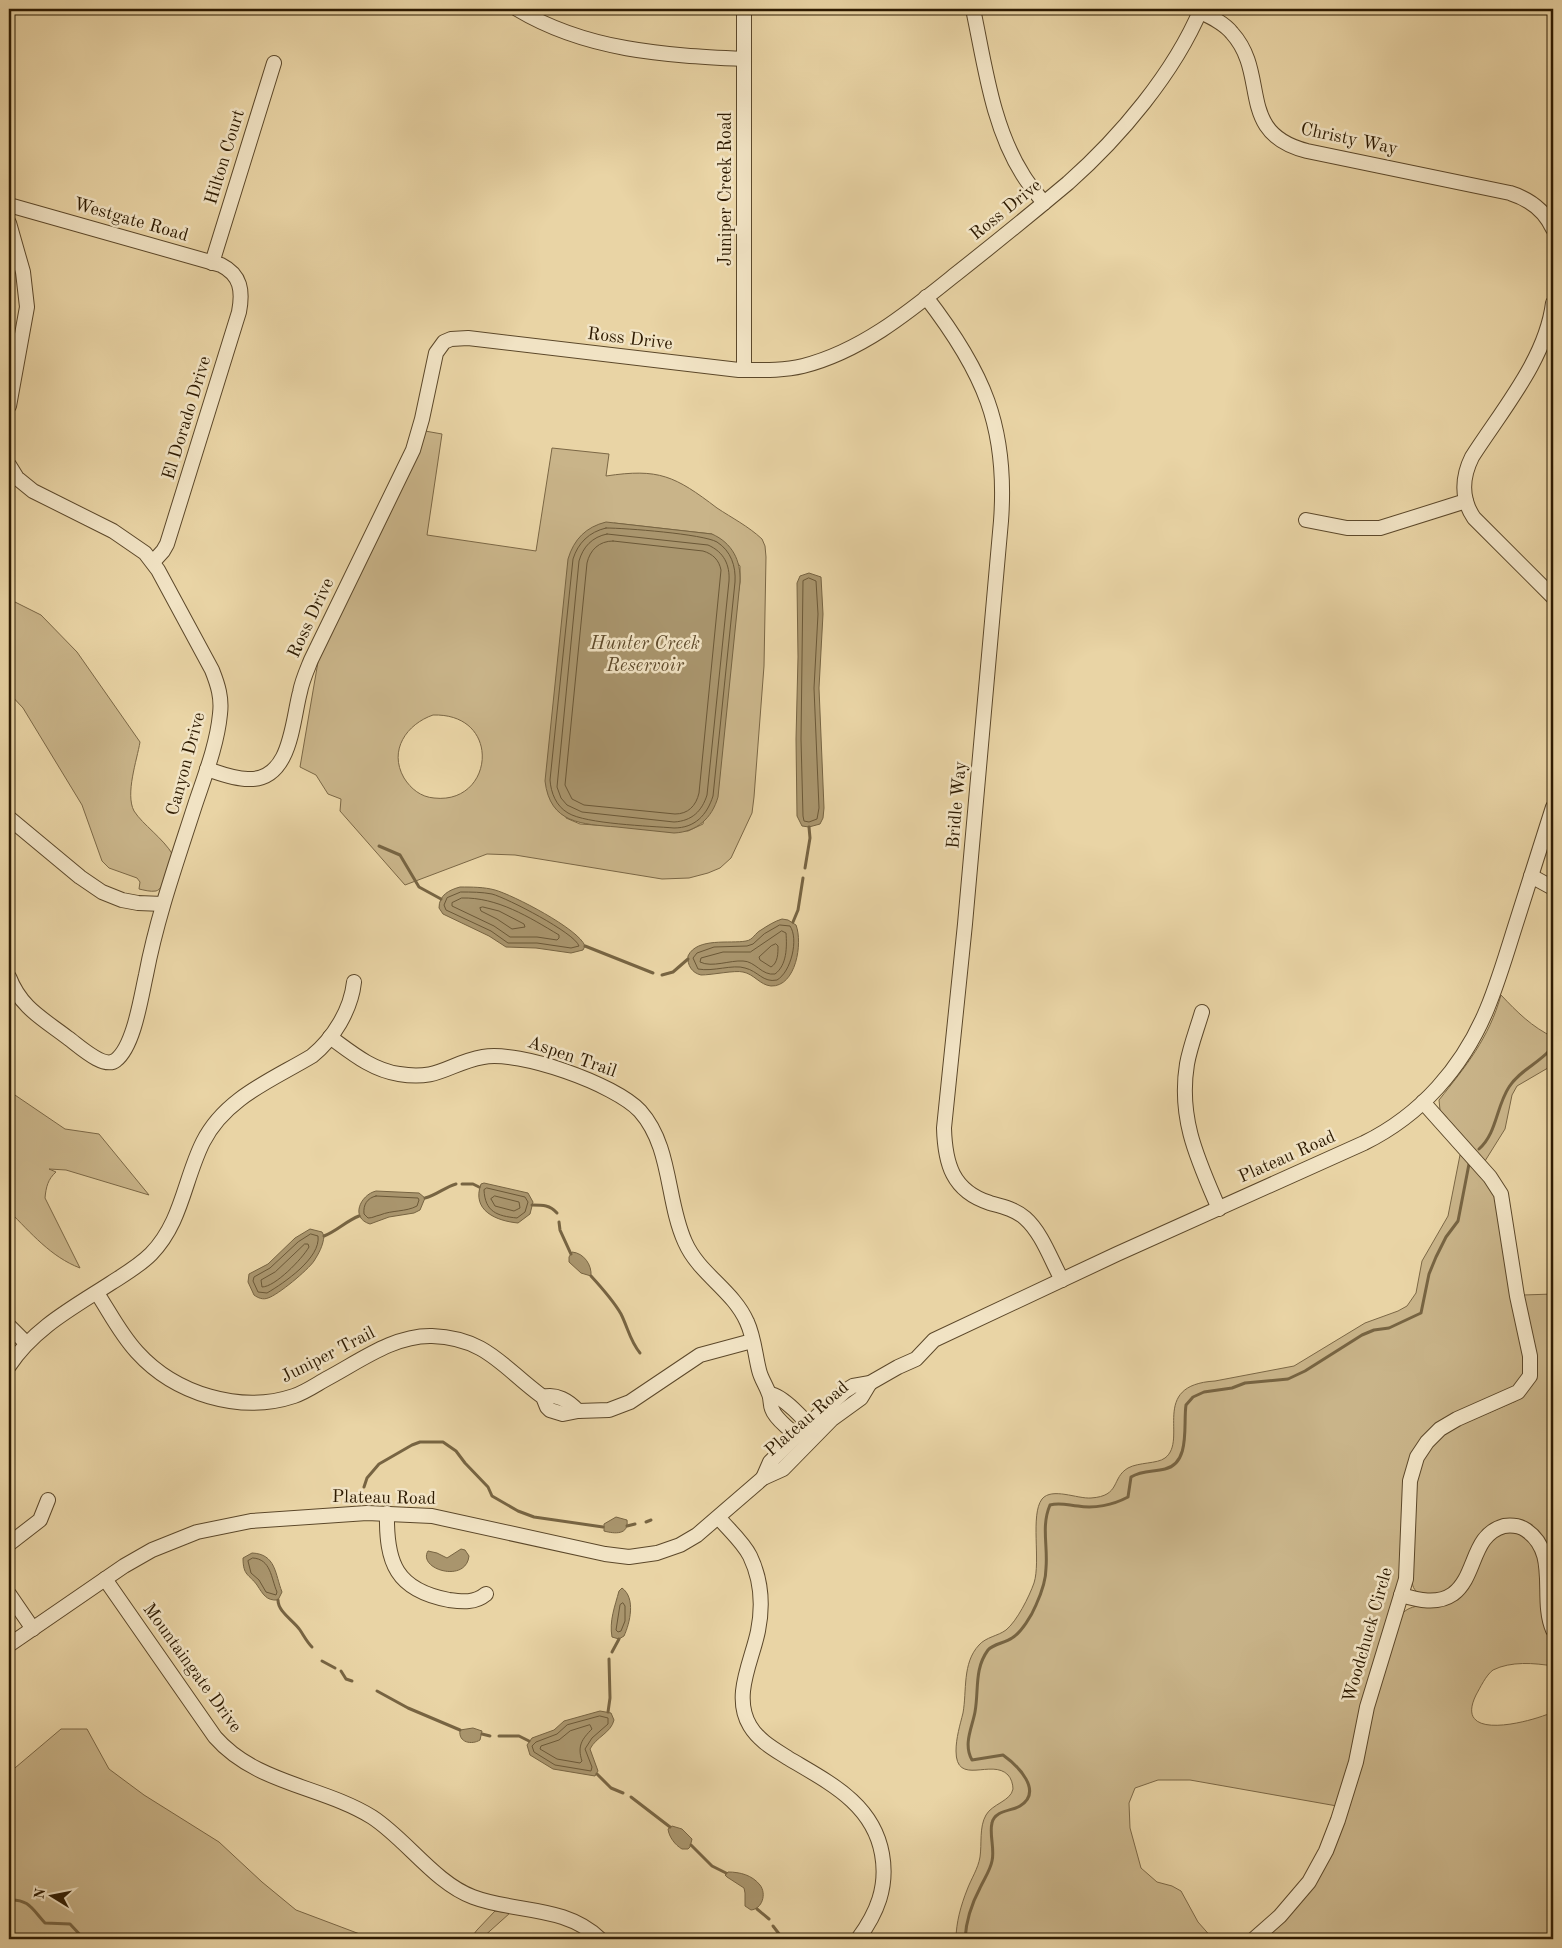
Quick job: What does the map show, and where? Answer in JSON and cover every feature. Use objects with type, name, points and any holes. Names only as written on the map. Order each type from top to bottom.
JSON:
[{"type":"street","points":[[517,9],[575,37],[602,44],[686,56],[744,59]]},
{"type":"street","name":"Juniper Creek Road","points":[[744,9],[744,370]]},
{"type":"street","points":[[973,9],[994,106],[1003,134],[1023,177],[1044,203]]},
{"type":"street","name":"Ross Drive","points":[[206,769],[248,780],[269,774],[283,758],[288,746],[300,691],[311,660],[413,450],[422,419],[434,358],[439,346],[444,342],[451,339],[468,338],[744,370],[784,369],[803,366],[840,353],[872,335],[926,297],[1044,203],[1090,163],[1128,121],[1169,66],[1201,10]]},
{"type":"street","name":"Christy Way","points":[[1201,10],[1222,23],[1238,40],[1248,61],[1264,124],[1284,143],[1307,151],[1518,195],[1535,205],[1548,219],[1553,229]]},
{"type":"street","name":"Hilton Court","points":[[212,263],[274,63]]},
{"type":"street","name":"Westgate Road","points":[[9,205],[212,263],[227,268],[238,280]]},
{"type":"street","points":[[9,223],[23,272],[26,300],[25,322],[9,406]]},
{"type":"street","name":"El Dorado Drive","points":[[153,562],[167,544],[197,451],[238,312],[241,294],[238,280]]},
{"type":"street","name":"Bridle Way","points":[[926,297],[959,341],[990,405],[999,442],[1002,484],[1002,521],[944,1128],[946,1155],[954,1176],[969,1192],[978,1198],[1008,1208],[1024,1217],[1038,1236],[1062,1280]]},
{"type":"street","points":[[1553,303],[1547,331],[1533,362],[1468,466],[1464,484],[1469,512],[1480,526],[1553,597]]},
{"type":"street","name":"Canyon Drive","points":[[9,465],[16,478],[34,491],[112,531],[137,547],[153,562],[212,670],[220,692],[218,725],[155,930],[135,1025],[118,1058],[111,1062],[104,1062],[89,1054],[29,1009],[16,993],[9,976]]},
{"type":"street","points":[[1306,520],[1347,528],[1380,528],[1466,501]]},
{"type":"street","name":"Plateau Road","points":[[763,1478],[770,1462],[845,1391],[861,1384],[870,1383],[916,1359],[934,1340],[1378,1136],[1393,1127],[1423,1102],[1461,1060],[1480,1026],[1495,988],[1553,807]]},
{"type":"street","points":[[9,818],[102,892],[122,900],[163,904]]},
{"type":"street","points":[[1531,876],[1553,888]]},
{"type":"street","points":[[9,1366],[26,1343],[54,1320],[137,1267],[160,1244],[169,1232],[179,1212],[203,1143],[223,1114],[252,1090],[312,1056],[330,1037],[350,1001],[354,982]]},
{"type":"street","points":[[1202,1012],[1187,1063],[1184,1102],[1192,1142],[1219,1209]]},
{"type":"street","name":"Aspen Trail","points":[[330,1037],[366,1063],[385,1071],[399,1074],[426,1076],[437,1074],[482,1057],[512,1057],[537,1063],[598,1084],[622,1096],[640,1111],[655,1132],[680,1227],[691,1253],[707,1275],[734,1302],[747,1322],[760,1372],[770,1394],[772,1409],[797,1436]]},
{"type":"street","name":"Woodchuck Circle","points":[[1254,1939],[1275,1922],[1300,1894],[1315,1872],[1330,1842],[1351,1779],[1367,1707],[1401,1595],[1407,1568],[1410,1481],[1417,1457],[1427,1442],[1440,1429],[1518,1392],[1526,1382],[1531,1369],[1517,1296],[1503,1204],[1498,1188],[1483,1168],[1423,1102]]},
{"type":"street","name":"Juniper Trail","points":[[97,1293],[128,1341],[146,1361],[165,1376],[180,1385],[204,1395],[259,1402],[295,1396],[384,1347],[407,1339],[432,1336],[458,1340],[482,1348],[498,1358],[543,1397],[554,1396],[563,1399],[578,1411],[599,1411],[619,1408],[630,1402],[700,1355],[752,1341]]},
{"type":"street","points":[[9,1326],[26,1343]]},
{"type":"street","name":"Plateau Road","points":[[9,1645],[133,1560],[152,1550],[183,1537],[212,1528],[251,1520],[387,1513],[432,1516],[453,1519],[598,1553],[629,1557],[657,1553],[680,1545],[697,1535],[719,1518],[763,1478],[783,1469],[812,1439],[844,1410],[861,1398],[870,1383]]},
{"type":"street","points":[[770,1394],[780,1399],[808,1424],[812,1432],[812,1439],[797,1436]]},
{"type":"street","points":[[9,1544],[40,1520],[48,1500]]},
{"type":"street","points":[[387,1513],[388,1545],[391,1560],[400,1575],[413,1587],[431,1596],[461,1602],[475,1601],[486,1594]]},
{"type":"street","points":[[719,1518],[749,1556],[760,1592],[758,1629],[744,1685],[744,1708],[750,1726],[769,1746],[842,1792],[862,1810],[875,1829],[884,1864],[883,1888],[877,1908],[858,1939]]},
{"type":"street","points":[[1401,1595],[1424,1601],[1434,1601],[1452,1594],[1464,1581],[1489,1533],[1498,1528],[1515,1526],[1523,1528],[1534,1536],[1545,1556],[1549,1617],[1553,1630]]},
{"type":"street","name":"Mountaingate Drive","points":[[105,1579],[215,1737],[222,1746],[246,1764],[268,1775],[365,1813],[384,1826],[445,1880],[462,1892],[485,1900],[565,1917],[584,1927],[600,1939]]},
{"type":"street","points":[[9,1594],[33,1629]]},
{"type":"shaded area","points":[[425,431],[442,434],[427,535],[536,551],[552,448],[609,454],[606,476],[640,473],[666,477],[689,488],[762,539],[766,557],[764,666],[752,813],[731,858],[720,868],[689,878],[662,879],[515,855],[487,854],[405,885],[340,811],[341,799],[328,794],[316,775],[300,767],[319,656],[388,518],[416,456]],"holes":[[[614,523],[712,534],[740,566],[740,582],[703,824],[688,831],[580,824],[566,818]],[[433,715],[456,718],[471,728],[480,742],[482,758],[479,774],[469,788],[454,796],[434,798],[421,794],[407,782],[400,768],[399,748],[403,739],[415,725]]]},
{"type":"shaded area","points":[[9,599],[41,615],[77,652],[140,742],[131,786],[134,811],[173,855],[165,881],[156,891],[139,889],[140,882],[137,878],[109,868],[102,861],[82,805],[23,708],[9,693]]},
{"type":"shaded area","points":[[1501,995],[1525,1019],[1553,1037],[1553,1065],[1517,1086],[1512,1095],[1505,1129],[1485,1161],[1440,1110],[1439,1100],[1476,1051],[1490,1025]]},
{"type":"shaded area","points":[[9,1091],[65,1129],[99,1134],[149,1195],[66,1170],[49,1169],[56,1172],[48,1184],[45,1198],[80,1268],[51,1251],[33,1236],[9,1211]]},
{"type":"shaded area","points":[[1460,1155],[1478,1171],[1496,1196],[1524,1358],[1523,1376],[1517,1385],[1423,1437],[1398,1586],[1337,1806],[1190,1780],[1158,1780],[1135,1788],[1129,1803],[1130,1828],[1141,1868],[1157,1882],[1172,1886],[1181,1891],[1198,1922],[1213,1939],[956,1939],[961,1908],[979,1861],[984,1820],[992,1808],[1009,1797],[1013,1789],[1008,1775],[1001,1771],[993,1769],[968,1770],[962,1768],[958,1762],[956,1751],[963,1713],[966,1678],[970,1660],[979,1645],[1010,1626],[1029,1595],[1036,1574],[1036,1527],[1038,1506],[1042,1499],[1052,1494],[1065,1494],[1085,1498],[1101,1497],[1111,1490],[1119,1477],[1128,1468],[1165,1458],[1171,1450],[1174,1439],[1176,1402],[1182,1392],[1195,1385],[1294,1366],[1365,1323],[1407,1306],[1416,1293],[1422,1261],[1448,1216]]},
{"type":"shaded area","points":[[1553,1294],[1553,1613],[1532,1528],[1483,1532],[1456,1583],[1440,1593],[1421,1594],[1416,1591],[1412,1583],[1416,1482],[1420,1464],[1431,1446],[1445,1433],[1516,1401],[1526,1392],[1523,1295]]},
{"type":"shaded area","points":[[1510,1531],[1521,1533],[1530,1540],[1535,1550],[1542,1577],[1547,1629],[1553,1639],[1553,1666],[1515,1664],[1493,1670],[1476,1695],[1472,1710],[1475,1720],[1485,1724],[1498,1725],[1530,1720],[1553,1712],[1553,1939],[1264,1939],[1284,1922],[1318,1879],[1402,1614],[1410,1608],[1442,1605],[1488,1542],[1500,1534]]},
{"type":"shaded area","points":[[61,1729],[87,1729],[109,1769],[144,1795],[219,1842],[262,1882],[296,1910],[373,1939],[9,1939],[9,1773]]},
{"type":"shaded area","points":[[495,1911],[510,1913],[481,1939],[470,1939],[477,1930]]},
{"type":"water","name":"Hunter Creek Reservoir","points":[[606,522],[712,534],[730,547],[739,566],[740,582],[718,797],[708,817],[690,830],[674,833],[592,825],[570,819],[561,814],[553,806],[548,795],[545,781],[568,559],[574,545],[582,535],[592,527]]},
{"type":"water","points":[[809,573],[821,577],[823,614],[819,688],[824,808],[820,824],[809,827],[802,826],[797,816],[796,739],[797,583],[800,576]]},
{"type":"water","points":[[460,887],[491,889],[516,898],[559,922],[580,939],[585,946],[583,950],[571,953],[536,948],[506,947],[489,936],[443,914],[439,908],[439,903],[443,896]]},
{"type":"water","points":[[782,919],[796,925],[799,942],[796,963],[792,972],[780,984],[767,985],[747,973],[739,972],[701,975],[695,972],[689,965],[688,956],[692,950],[699,946],[748,940],[759,931]]},
{"type":"water","points":[[484,1183],[528,1193],[533,1202],[530,1214],[518,1223],[502,1220],[488,1213],[480,1201],[481,1184]]},
{"type":"water","points":[[376,1191],[419,1193],[425,1198],[420,1210],[414,1213],[389,1217],[370,1224],[360,1217],[359,1212],[362,1202],[366,1197]]},
{"type":"water","points":[[310,1229],[322,1232],[324,1236],[323,1243],[311,1265],[293,1282],[273,1296],[262,1299],[254,1295],[248,1282],[249,1274],[268,1264],[295,1238]]},
{"type":"water","points":[[572,1252],[584,1257],[590,1268],[591,1276],[581,1273],[569,1262]]},
{"type":"water","points":[[616,1517],[627,1520],[624,1531],[613,1533],[604,1531],[604,1524]]},
{"type":"water","points":[[461,1549],[465,1550],[469,1556],[466,1565],[460,1570],[443,1571],[435,1568],[426,1558],[428,1551],[447,1558]]},
{"type":"water","points":[[252,1553],[266,1557],[273,1566],[282,1592],[278,1600],[265,1596],[245,1572],[243,1558]]},
{"type":"water","points":[[622,1588],[629,1598],[630,1618],[624,1636],[619,1639],[612,1637],[611,1625],[619,1591]]},
{"type":"water","points":[[600,1711],[611,1713],[614,1720],[610,1728],[590,1749],[598,1771],[595,1776],[553,1769],[530,1755],[527,1745],[532,1738],[554,1730],[564,1721]]},
{"type":"water","points":[[473,1728],[482,1731],[480,1740],[477,1742],[466,1742],[461,1738],[460,1730]]},
{"type":"water","points":[[672,1826],[682,1829],[692,1839],[688,1849],[682,1849],[673,1840],[668,1829]]},
{"type":"water","points":[[728,1872],[746,1875],[760,1885],[763,1897],[758,1907],[751,1910],[745,1906],[744,1888],[727,1877],[725,1875]]},
{"type":"waterway","points":[[805,868],[810,838],[809,827]]},
{"type":"waterway","points":[[379,846],[400,855],[419,887],[441,899]]},
{"type":"waterway","points":[[793,922],[798,910],[803,878]]},
{"type":"waterway","points":[[585,946],[653,973]]},
{"type":"waterway","points":[[662,975],[673,972],[688,959]]},
{"type":"waterway","points":[[1479,1149],[1485,1143],[1493,1128],[1501,1103],[1509,1087],[1522,1072],[1549,1051],[1553,1051]]},
{"type":"waterway","points":[[965,1939],[972,1906],[992,1861],[992,1823],[1000,1813],[1020,1806],[1027,1800],[1029,1793],[1026,1779],[1015,1765],[1003,1755],[972,1760],[969,1754],[968,1742],[975,1712],[979,1672],[988,1650],[1015,1636],[1029,1619],[1038,1601],[1046,1573],[1045,1528],[1050,1505],[1090,1507],[1116,1502],[1128,1497],[1131,1477],[1139,1473],[1165,1469],[1173,1465],[1179,1459],[1182,1451],[1186,1405],[1193,1397],[1204,1392],[1232,1388],[1245,1383],[1288,1379],[1305,1371],[1362,1335],[1374,1330],[1389,1328],[1421,1313],[1429,1274],[1446,1237],[1458,1221],[1469,1164]]},
{"type":"waterway","points":[[425,1198],[456,1184]]},
{"type":"waterway","points":[[462,1184],[473,1184],[479,1187]]},
{"type":"waterway","points":[[532,1205],[546,1206],[552,1208],[557,1213]]},
{"type":"waterway","points":[[324,1236],[359,1216]]},
{"type":"waterway","points":[[559,1222],[560,1230],[571,1254]]},
{"type":"waterway","points":[[591,1276],[618,1309],[640,1353]]},
{"type":"waterway","points":[[364,1487],[367,1478],[379,1464],[412,1445],[420,1442],[443,1442],[456,1451],[488,1487],[492,1496],[518,1511],[534,1517],[603,1527]]},
{"type":"waterway","points":[[646,1522],[651,1520]]},
{"type":"waterway","points":[[627,1526],[635,1524]]},
{"type":"waterway","points":[[278,1600],[280,1608],[297,1626],[312,1647]]},
{"type":"waterway","points":[[612,1652],[619,1639]]},
{"type":"waterway","points":[[608,1712],[610,1698],[609,1659]]},
{"type":"waterway","points":[[322,1661],[335,1668]]},
{"type":"waterway","points":[[341,1671],[346,1679],[352,1681]]},
{"type":"waterway","points":[[377,1691],[408,1708],[460,1730]]},
{"type":"waterway","points":[[482,1734],[490,1736]]},
{"type":"waterway","points":[[499,1736],[519,1736],[529,1741]]},
{"type":"waterway","points":[[597,1774],[611,1788],[623,1793]]},
{"type":"waterway","points":[[631,1797],[670,1827]]},
{"type":"waterway","points":[[691,1845],[712,1866],[726,1873]]},
{"type":"waterway","points":[[9,1900],[26,1903],[45,1923],[70,1924],[84,1939]]},
{"type":"waterway","points":[[757,1909],[769,1919]]},
{"type":"waterway","points":[[773,1926],[783,1939]]}]
